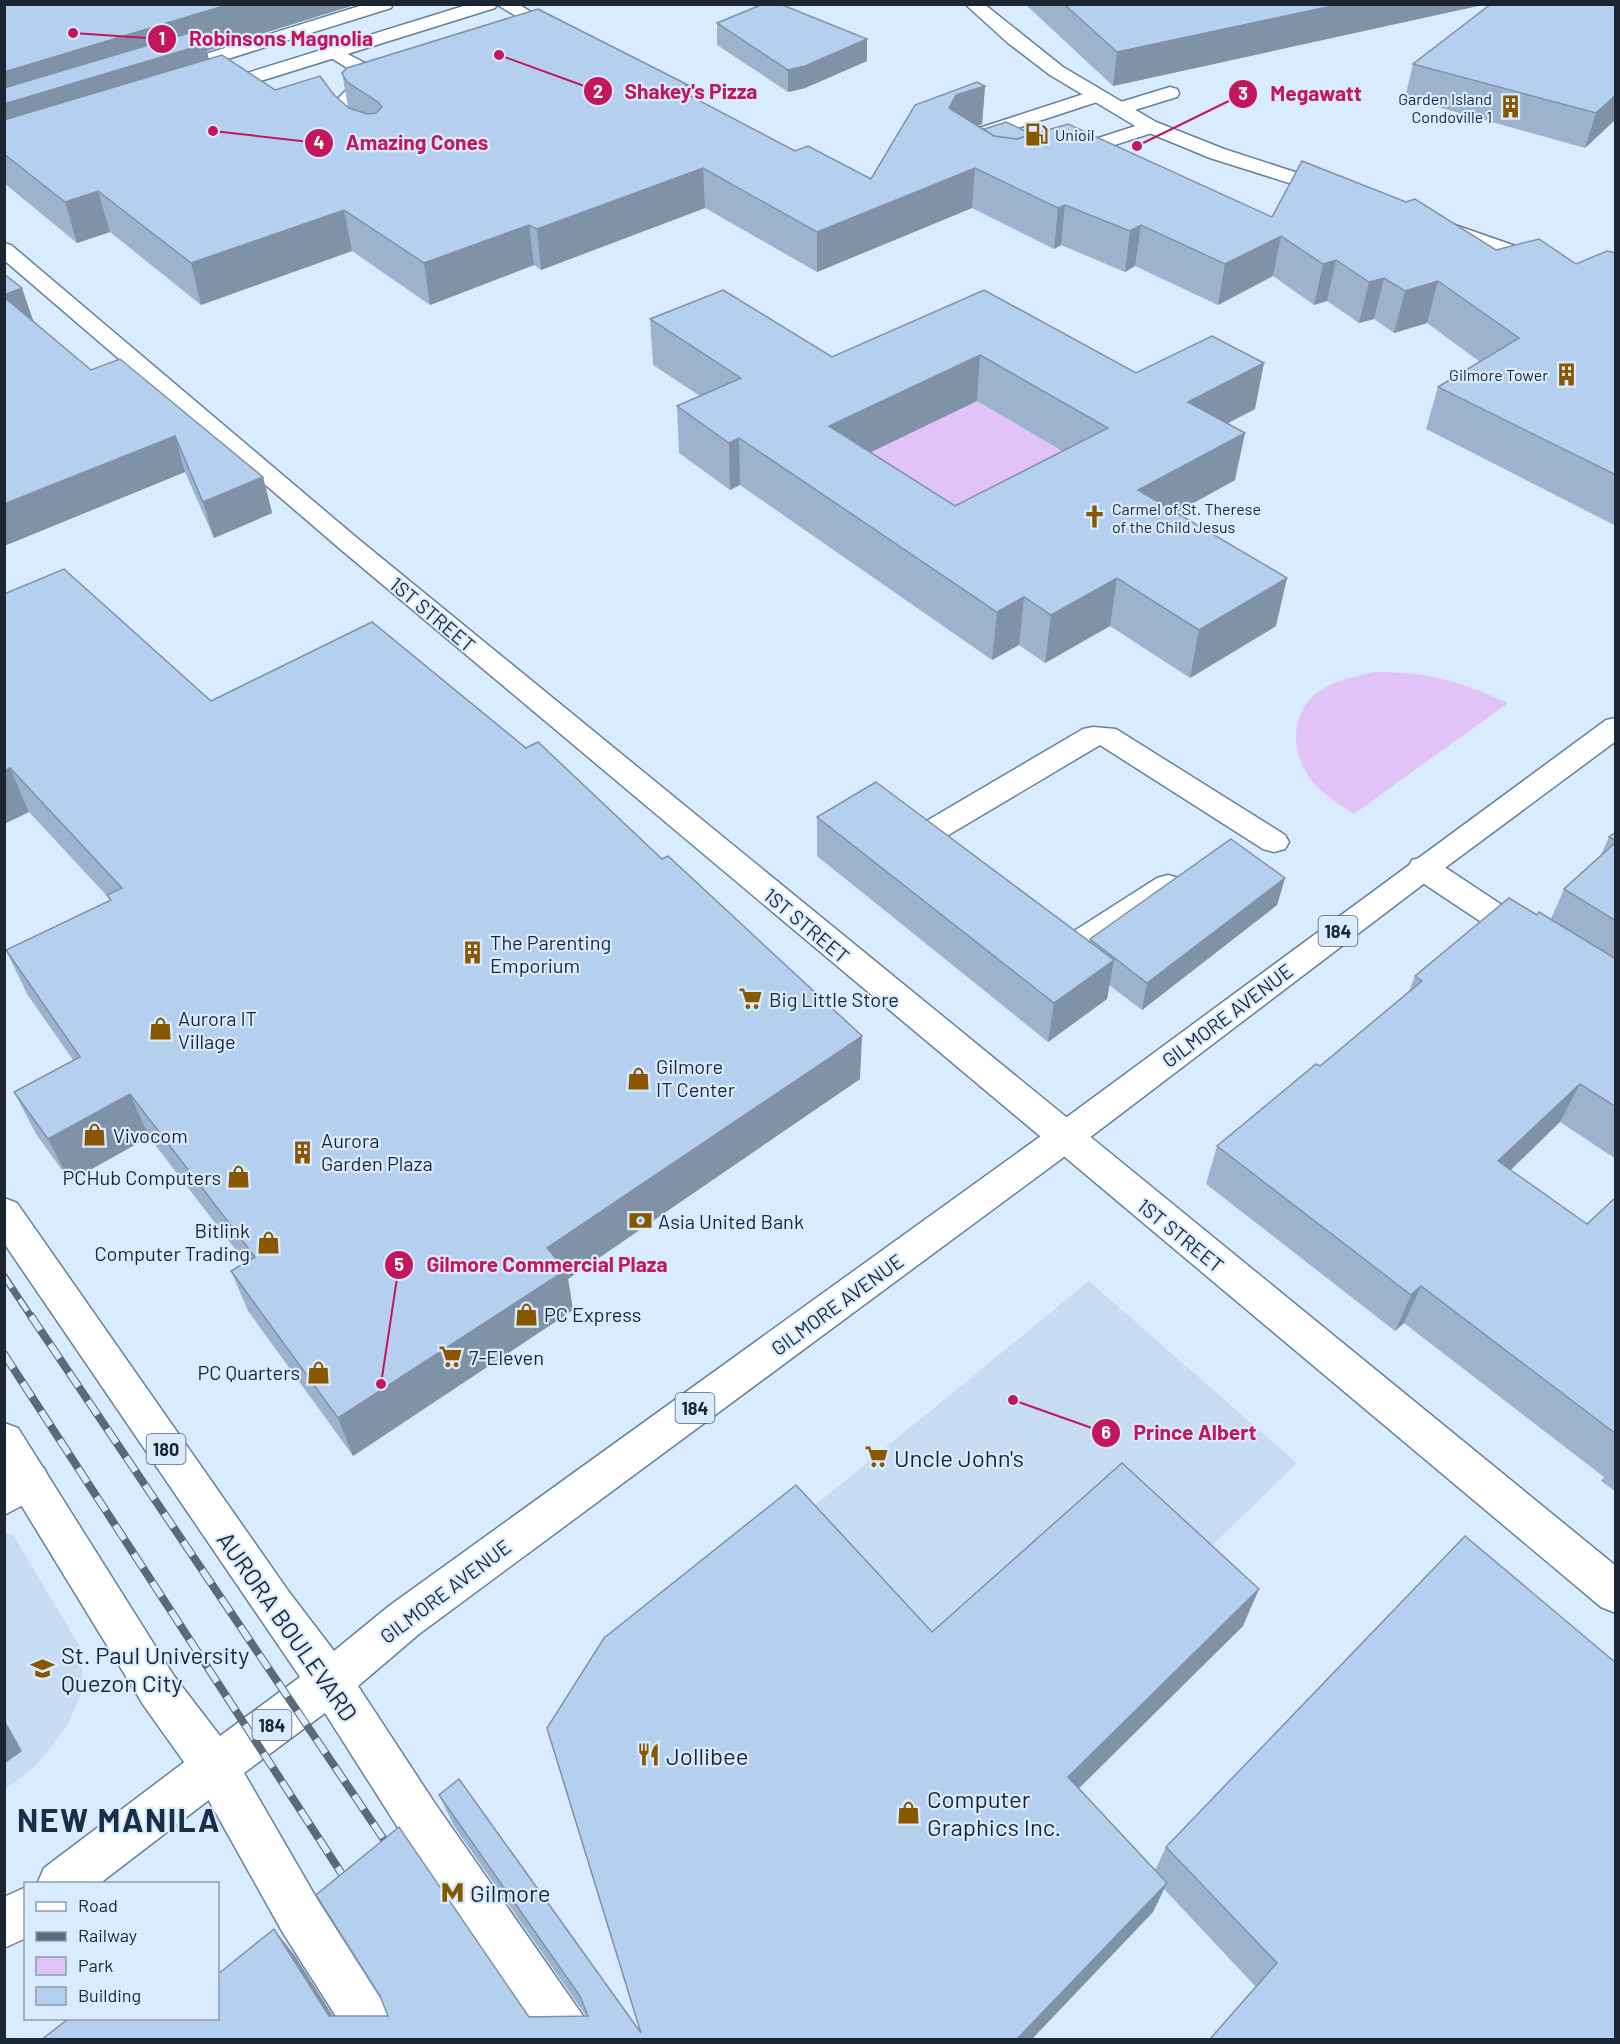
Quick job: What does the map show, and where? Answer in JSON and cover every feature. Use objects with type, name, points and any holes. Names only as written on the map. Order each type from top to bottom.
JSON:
[{"type":"main road","points":[[151,76],[385,4]]},
{"type":"main road","points":[[198,95],[489,4]]},
{"type":"main road","points":[[504,4],[577,44]]},
{"type":"main road","points":[[973,4],[1007,35],[1096,96],[1151,127],[1241,161],[1351,196]]},
{"type":"main road","points":[[328,20],[367,41]]},
{"type":"main road","points":[[334,52],[361,68],[366,74],[363,84],[336,110],[345,126],[376,146]]},
{"type":"main road","points":[[1118,110],[1170,93]]},
{"type":"main road","points":[[978,158],[959,146],[962,140],[1096,96]]},
{"type":"main road","points":[[1044,162],[1151,127]]},
{"type":"main road","points":[[1418,218],[1588,279],[1616,292]]},
{"type":"main road","name":"1ST STREET","points":[[4,249],[348,543],[1616,1593]]},
{"type":"main road","name":"GILMORE AVENUE","points":[[63,1882],[330,1682],[404,1620],[1064,1138],[1423,867],[1616,727]]},
{"type":"main road","points":[[929,833],[1093,736],[1106,736],[1264,836],[1225,849]]},
{"type":"main road","points":[[1423,867],[1554,954]]},
{"type":"main road","points":[[1071,948],[1196,868]]},
{"type":"main road","name":"AURORA BOULEVARD","points":[[4,1213],[274,1606],[330,1682],[418,1818],[571,2040]]},
{"type":"main road","points":[[4,1441],[17,1489],[215,1767],[300,1916],[379,2040]]},
{"type":"main road","points":[[4,1925],[24,1911]]},
{"type":"shaded area","points":[[1089,1281],[1297,1463],[1195,1562],[927,1639],[807,1512]]},
{"type":"shaded area","name":"St. Paul University Quezon City","points":[[5,1533],[13,1535],[80,1647],[83,1690],[68,1724],[37,1765],[5,1789]]},
{"type":"green space","points":[[977,401],[1102,475],[951,553],[828,473]]},
{"type":"green space","points":[[1373,672],[1394,672],[1443,679],[1473,688],[1508,703],[1354,814],[1324,793],[1306,772],[1300,759],[1296,733],[1298,720],[1304,708],[1319,691],[1349,678]]},
{"type":"building","points":[[4,4],[230,4],[4,72]]},
{"type":"building","points":[[763,4],[780,4],[867,39],[805,66],[788,70],[717,23]]},
{"type":"building","points":[[1064,4],[1341,4],[1117,52]]},
{"type":"building","points":[[1491,4],[1616,4],[1616,95],[1596,113],[1413,64]]},
{"type":"building","points":[[538,9],[688,85],[677,89],[795,151],[808,146],[871,179],[915,105],[977,82],[985,86],[956,95],[949,108],[994,136],[1017,139],[1068,124],[1272,217],[1302,161],[1406,202],[1415,199],[1496,250],[1539,239],[1576,264],[1607,251],[1616,253],[1616,475],[1438,387],[1519,338],[1438,281],[1405,291],[1384,278],[1369,282],[1336,260],[1323,264],[1281,236],[1225,264],[1141,225],[1130,231],[1065,205],[1058,208],[975,168],[817,232],[703,168],[537,229],[529,225],[424,263],[344,210],[191,263],[98,191],[65,202],[4,154],[4,120],[222,55],[275,90],[320,76],[334,95],[349,108],[367,114],[376,113],[382,107],[347,82],[342,73],[347,68]]},
{"type":"building","points":[[189,33],[205,44],[4,104],[4,88]]},
{"type":"building","points":[[1006,122],[1032,134],[1017,139],[994,136],[984,129]]},
{"type":"building","points":[[4,274],[22,288],[4,295]]},
{"type":"building","points":[[723,290],[832,357],[984,290],[1136,373],[1212,336],[1264,363],[1188,402],[1245,433],[1138,490],[1287,578],[1199,630],[1117,578],[1051,615],[1024,597],[997,612],[739,438],[729,443],[677,406],[741,378],[650,319]],"holes":[[[980,355],[1108,428],[955,506],[829,426]]]},
{"type":"building","points":[[4,297],[91,370],[120,359],[263,477],[203,502],[175,436],[4,504]]},
{"type":"building","points":[[64,569],[211,701],[372,622],[526,748],[538,742],[662,859],[668,856],[862,1036],[547,1248],[566,1270],[338,1418],[231,1271],[255,1257],[130,1094],[48,1139],[14,1092],[80,1057],[6,950],[111,900],[107,895],[122,888],[10,768],[4,771],[4,594]]},
{"type":"building","points":[[876,782],[1114,960],[1054,1003],[817,817]]},
{"type":"building","points":[[1616,832],[1616,841],[1609,837]]},
{"type":"building","points":[[1231,839],[1285,878],[1147,983],[1090,939]]},
{"type":"building","points":[[1616,842],[1616,921],[1564,889]]},
{"type":"building","points":[[1509,898],[1537,915],[1539,912],[1616,959],[1616,1107],[1580,1084],[1498,1161],[1587,1224],[1616,1197],[1616,1434],[1421,1286],[1411,1295],[1217,1146],[1316,1064],[1320,1066],[1422,981],[1415,976]]},
{"type":"building","points":[[1122,1463],[1259,1589],[1068,1777],[1167,1883],[1016,2040],[41,2040],[67,2020],[219,2020],[219,1973],[274,1929],[329,2016],[388,2016],[380,1996],[316,1895],[399,1827],[529,2017],[588,2016],[580,1996],[439,1795],[459,1779],[641,2033],[547,1728],[604,1638],[796,1485],[932,1632]]},
{"type":"building","points":[[1465,1536],[1616,1663],[1616,2040],[1209,2040],[1277,1963],[1166,1847]]},
{"type":"railway","points":[[4,1276],[32,1318]]},
{"type":"railway","points":[[31,1316],[393,1853]]},
{"type":"railway","points":[[4,1354],[351,1888]]},
{"type":"place","name":"Robinsons Magnolia","points":[[73,33]]},
{"type":"place","name":"Shakey's Pizza","points":[[499,55]]},
{"type":"place","name":"Garden Island Condoville 1","points":[[1510,107]]},
{"type":"place","name":"Amazing Cones","points":[[213,131]]},
{"type":"place","name":"Unioil","points":[[1037,134]]},
{"type":"place","name":"Megawatt","points":[[1137,146]]},
{"type":"place","name":"Gilmore Tower","points":[[1566,374]]},
{"type":"place","name":"Carmel of St. Therese of the Child Jesus","points":[[1094,517]]},
{"type":"place","name":"The Parenting Emporium","points":[[472,953]]},
{"type":"place","name":"Big Little Store","points":[[751,999]]},
{"type":"place","name":"Aurora IT Village","points":[[160,1029]]},
{"type":"place","name":"Gilmore IT Center","points":[[638,1078]]},
{"type":"place","name":"Vivocom","points":[[95,1135]]},
{"type":"place","name":"Aurora Garden Plaza","points":[[303,1152]]},
{"type":"place","name":"PCHub Computers","points":[[239,1177]]},
{"type":"place","name":"Asia United Bank","points":[[640,1221]]},
{"type":"place","name":"Bitlink Computer Trading","points":[[268,1242]]},
{"type":"place","name":"PC Express","points":[[526,1314]]},
{"type":"place","name":"7-Eleven","points":[[451,1357]]},
{"type":"place","name":"PC Quarters","points":[[318,1372]]},
{"type":"place","name":"Gilmore Commercial Plaza","points":[[381,1384]]},
{"type":"place","name":"Prince Albert","points":[[1013,1400]]},
{"type":"place","name":"Uncle John's","points":[[876,1457]]},
{"type":"place","name":"St. Paul University Quezon City","points":[[43,1668]]},
{"type":"place","name":"Jollibee","points":[[648,1755]]},
{"type":"place","name":"Computer Graphics Inc.","points":[[909,1812]]},
{"type":"place","name":"Gilmore","points":[[452,1892]]},
{"type":"district","name":"NEW MANILA","points":[[119,1819]]}]
